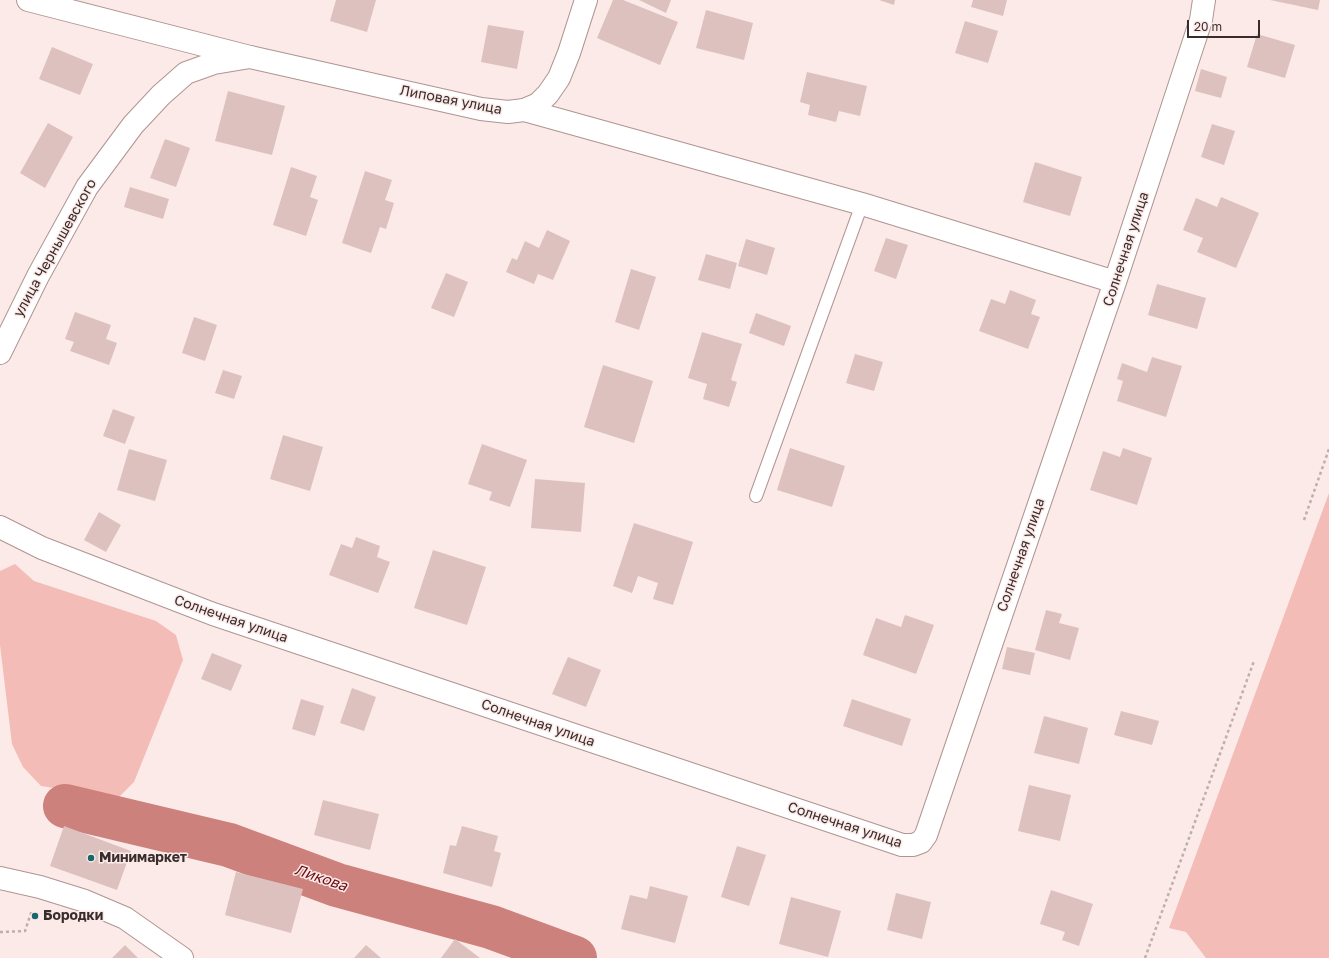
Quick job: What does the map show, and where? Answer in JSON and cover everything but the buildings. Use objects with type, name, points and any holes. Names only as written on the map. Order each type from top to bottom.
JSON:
[{"type":"street","name":"Липовая улица","points":[[28,0],[250,57],[481,109],[508,112],[524,110],[538,104],[559,78],[569,53],[586,0]]},
{"type":"street","name":"Солнечная улица","points":[[0,527],[42,548],[213,614],[902,845],[913,845],[921,842],[926,835],[1115,282],[1201,20],[1204,0]]},
{"type":"street","name":"улица Чернышевского","points":[[0,353],[38,276],[87,187],[133,124],[161,95],[186,73],[214,63],[250,57]]},
{"type":"street","points":[[524,110],[862,204],[1115,282]]},
{"type":"street","points":[[0,878],[40,887],[85,901],[125,918],[182,958]]},
{"type":"lane","points":[[756,496],[862,204]]},
{"type":"path","points":[[1304,520],[1329,449]]},
{"type":"path","points":[[1145,958],[1254,661]]},
{"type":"path","points":[[0,932],[25,931],[40,887]]},
{"type":"shaded area","points":[[1329,493],[1329,958],[1206,958],[1186,932],[1169,928]]},
{"type":"shaded area","points":[[15,564],[34,581],[156,621],[176,635],[183,660],[134,782],[116,800],[90,804],[67,790],[41,786],[23,767],[12,744],[0,645],[0,571]]},
{"type":"waterway","name":"Ликова","points":[[65,806],[229,845],[337,885],[491,927],[575,958]]},
{"type":"place","name":"Минимаркет","points":[[91,858]]},
{"type":"place","name":"Бородки","points":[[35,916]]}]
